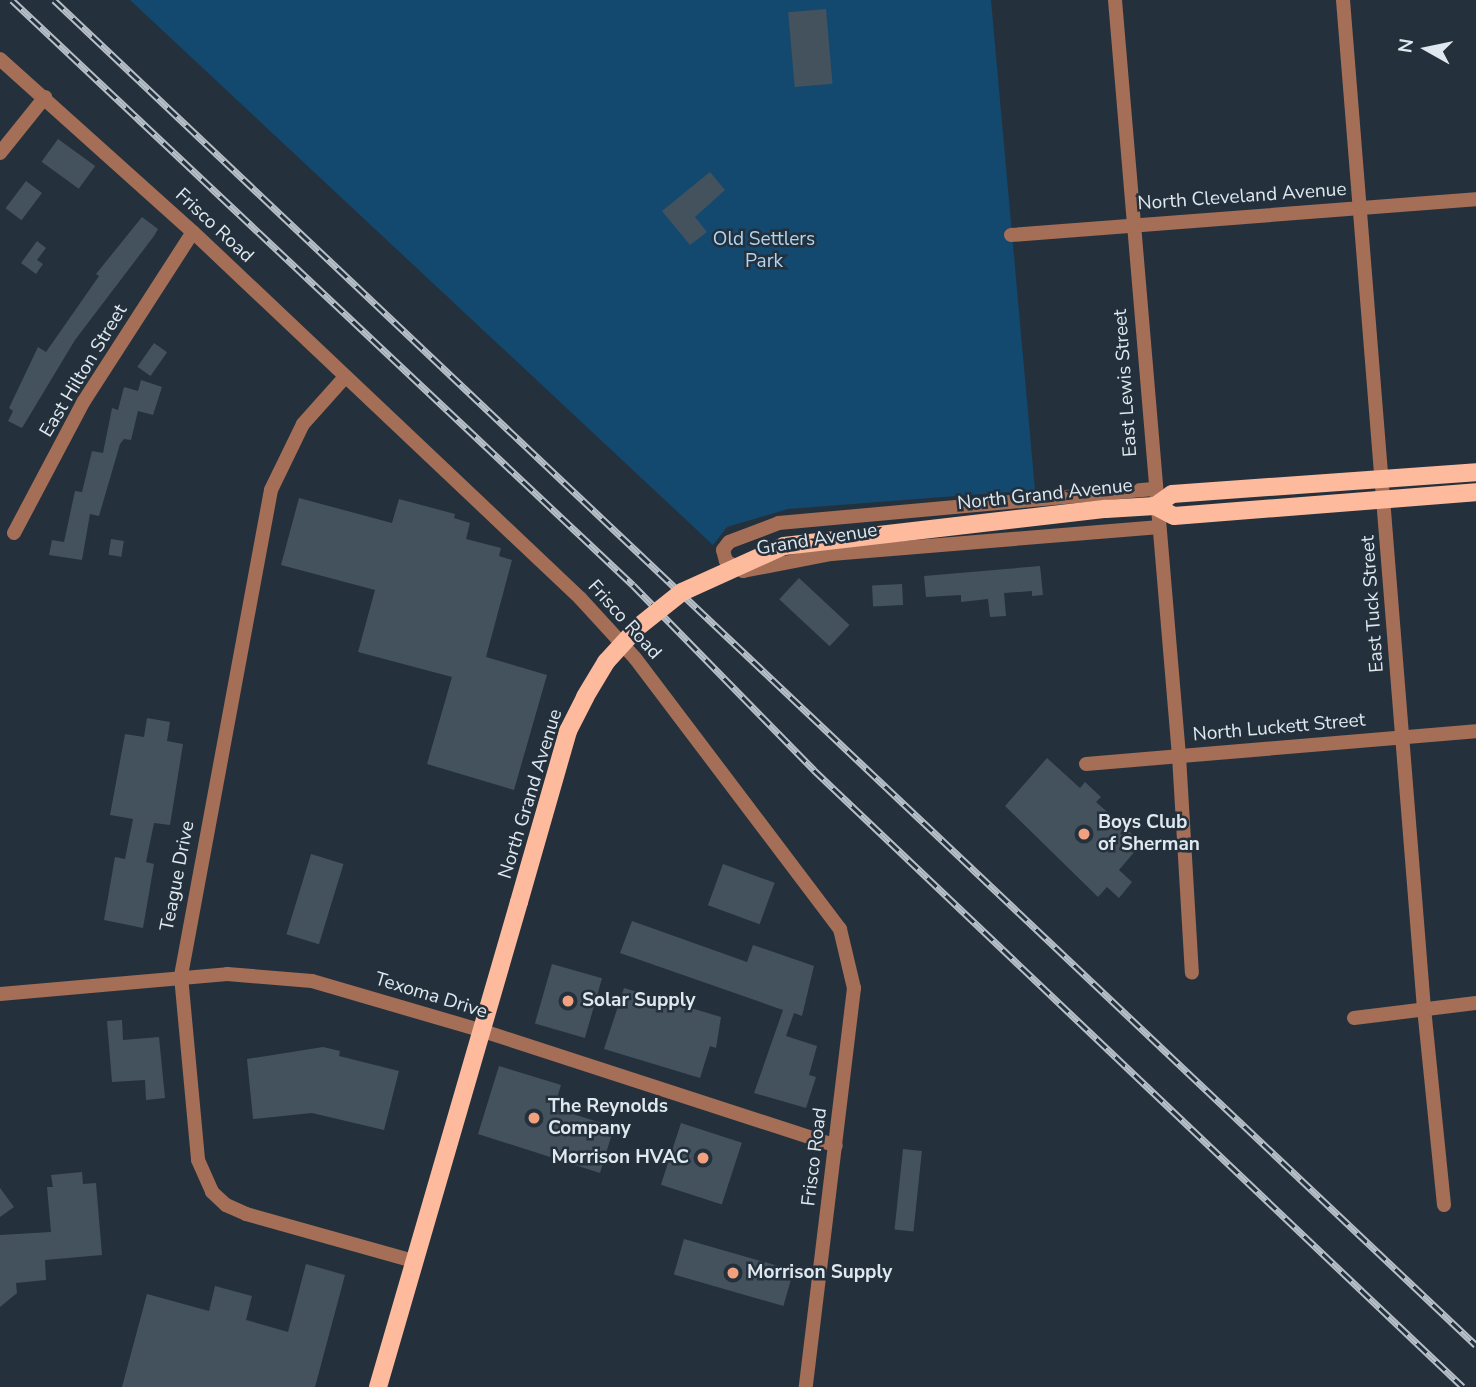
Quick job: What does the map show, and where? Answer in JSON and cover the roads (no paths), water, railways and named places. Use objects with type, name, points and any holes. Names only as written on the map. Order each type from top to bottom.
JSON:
[{"type":"main road","name":"North Grand Avenue","points":[[378,1387],[568,731],[606,662],[630,635],[682,592],[784,546],[1106,509],[1172,494],[1476,472]]},
{"type":"main road","name":"North Grand Avenue","points":[[1154,497],[1174,516],[1476,492]]},
{"type":"street","name":"East Lewis Street","points":[[1115,0],[1154,497],[1179,756],[1192,973]]},
{"type":"street","name":"East Tuck Street","points":[[1343,0],[1424,1009],[1444,1205]]},
{"type":"street","name":"Frisco Road","points":[[0,59],[194,232],[580,598],[635,658],[840,929],[854,988],[806,1387]]},
{"type":"street","points":[[0,153],[45,97]]},
{"type":"street","name":"North Cleveland Avenue","points":[[1012,235],[1476,199]]},
{"type":"street","name":"East Hilton Street","points":[[14,533],[84,401],[194,232]]},
{"type":"street","name":"Teague Drive","points":[[345,377],[303,424],[271,490],[181,976],[198,1160],[212,1192],[226,1205],[246,1214],[413,1261]]},
{"type":"street","name":"Grand Avenue","points":[[1154,497],[779,523],[729,542],[723,550],[726,561],[743,571],[831,554],[1157,527]]},
{"type":"street","name":"North Luckett Street","points":[[1086,764],[1476,731]]},
{"type":"street","name":"Texoma Drive","points":[[0,994],[227,974],[312,982],[480,1030],[836,1146]]},
{"type":"street","points":[[1354,1018],[1476,1003]]},
{"type":"railway","points":[[12,0],[633,585],[814,770],[1463,1387]]},
{"type":"railway","points":[[54,0],[1476,1345]]},
{"type":"place","name":"Boys Club of Sherman","points":[[1084,834]]},
{"type":"place","name":"Solar Supply","points":[[568,1001]]},
{"type":"place","name":"The Reynolds Company","points":[[534,1118]]},
{"type":"place","name":"Morrison HVAC","points":[[703,1158]]},
{"type":"place","name":"Morrison Supply","points":[[733,1273]]},
{"type":"park label","name":"Old Settlers Park","points":[[764,251]]}]
